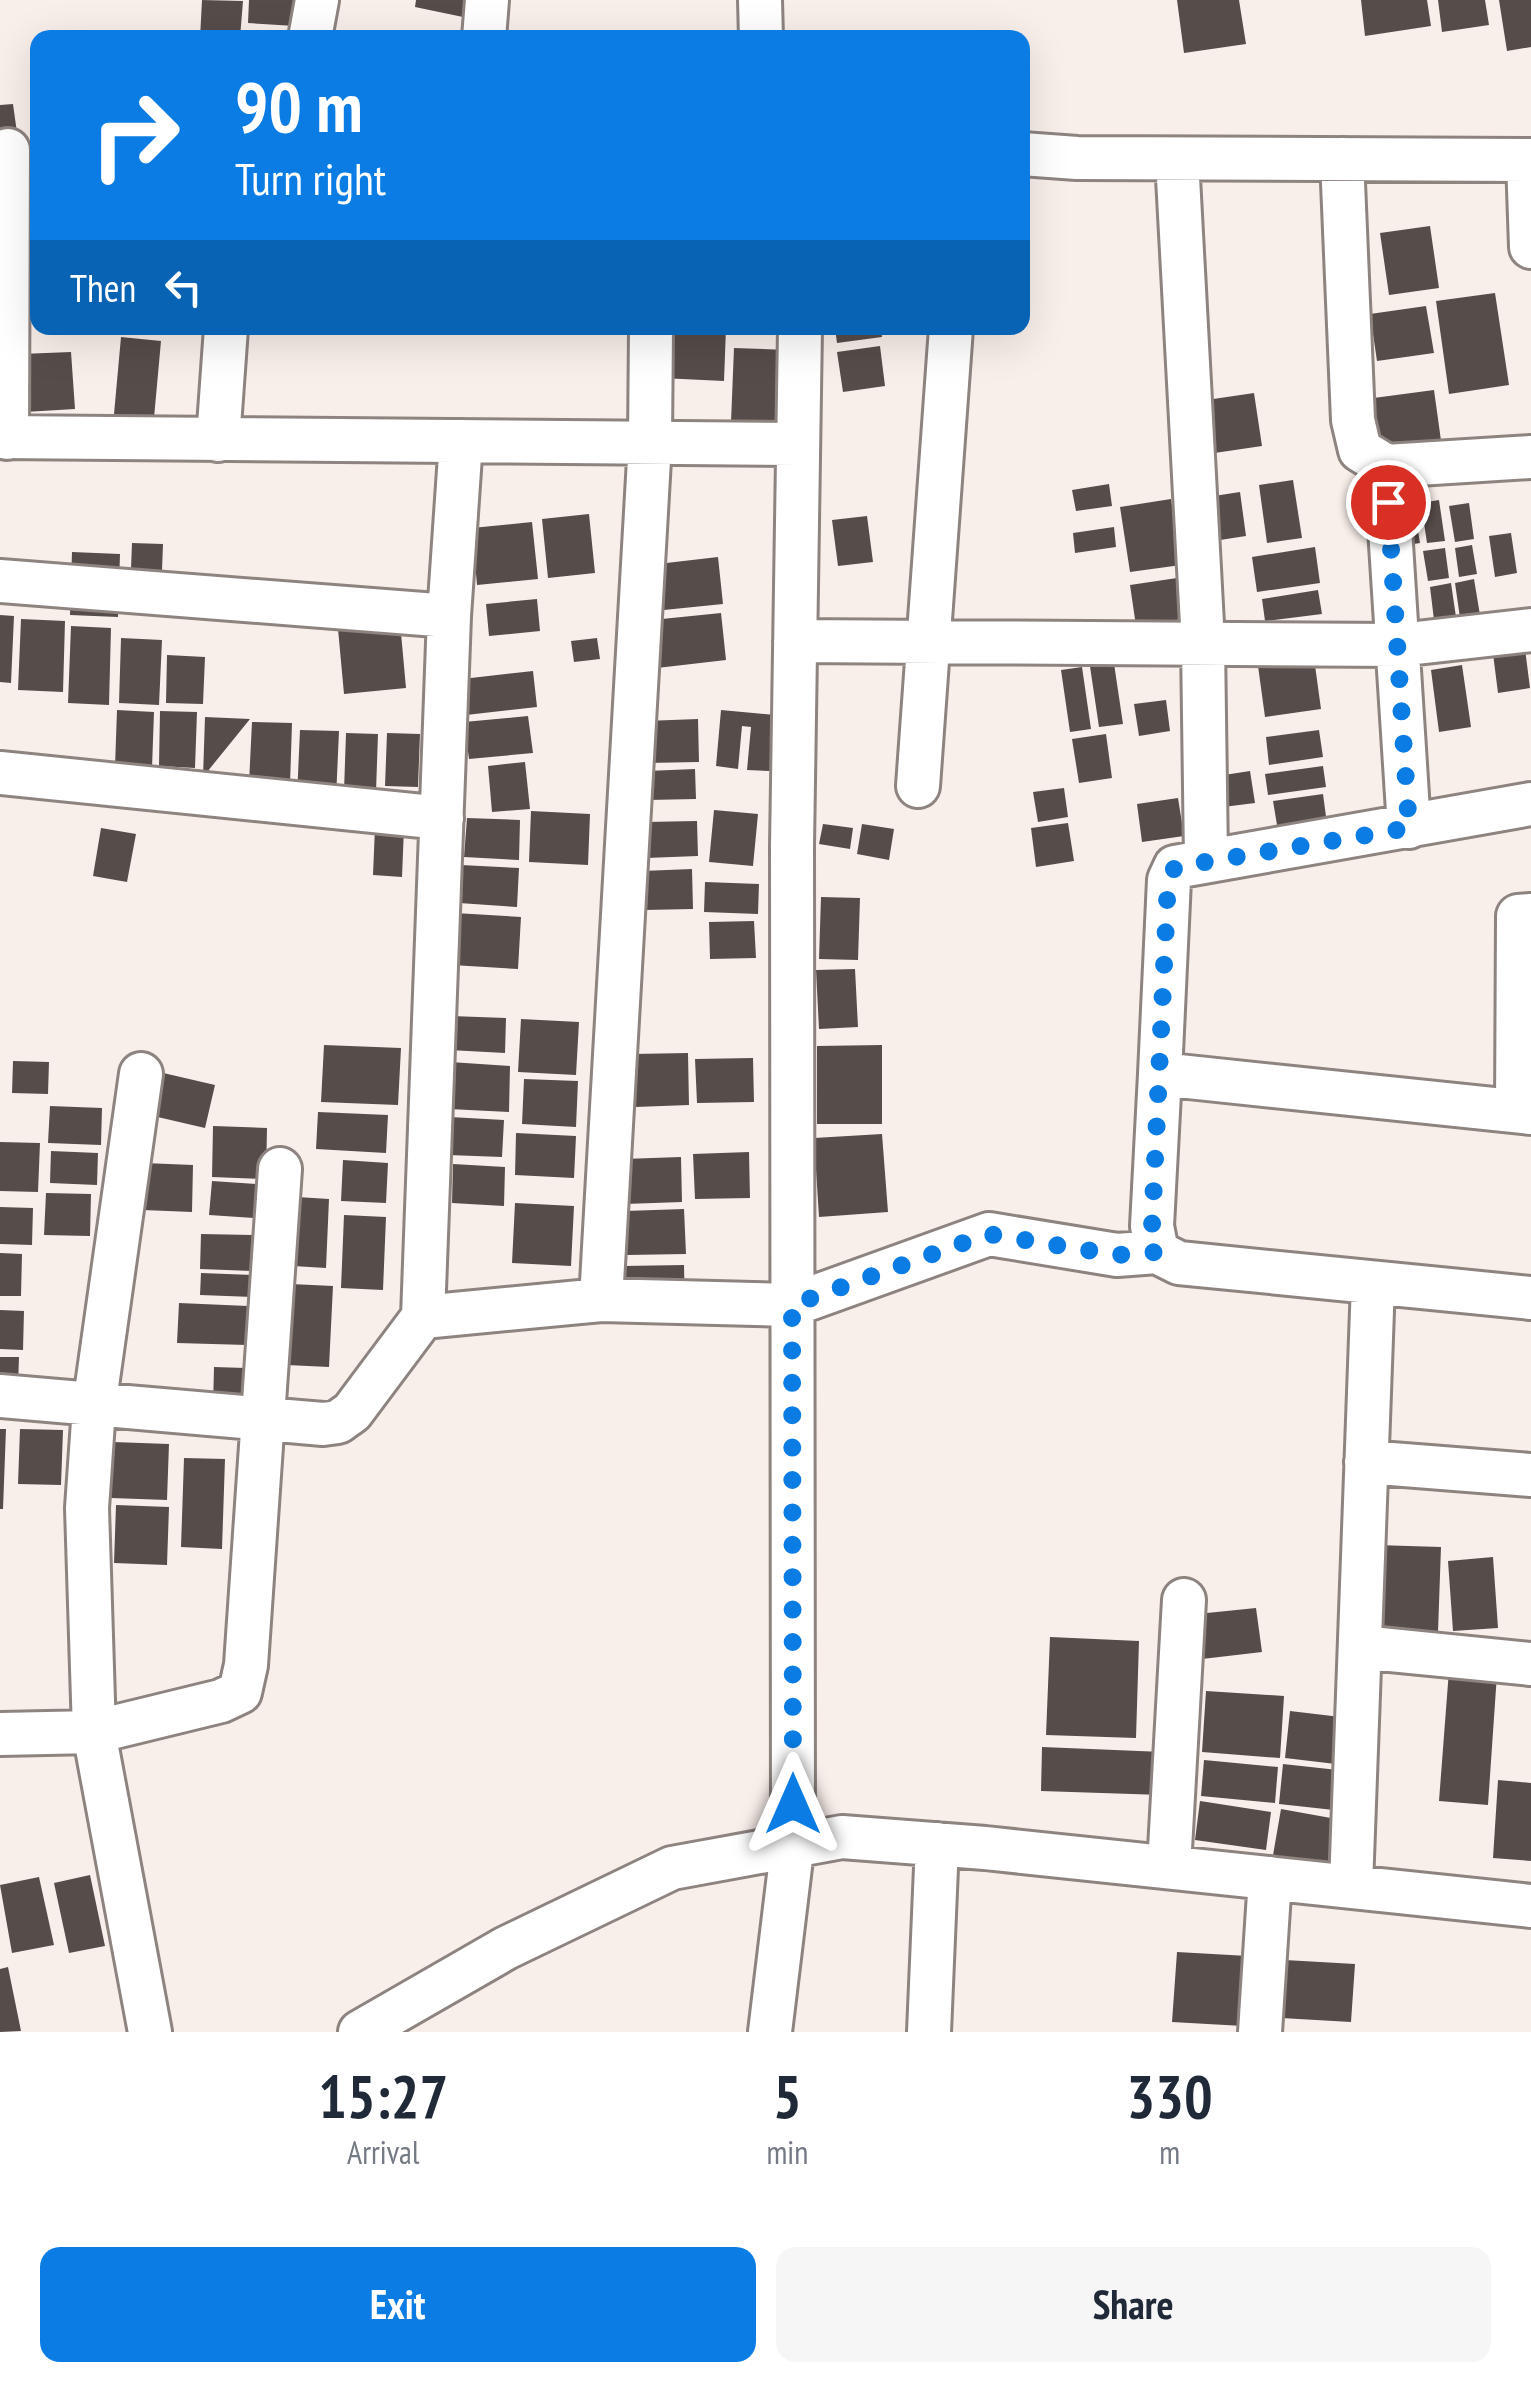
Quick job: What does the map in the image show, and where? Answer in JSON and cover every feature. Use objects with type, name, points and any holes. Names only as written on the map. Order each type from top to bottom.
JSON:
[{"type":"street","points":[[311,30],[317,0]]},
{"type":"street","points":[[484,30],[486,0]]},
{"type":"street","points":[[760,0],[761,30]]},
{"type":"street","points":[[15,149],[4,437],[797,444]]},
{"type":"street","points":[[1030,154],[1177,159],[1530,160],[1531,247]]},
{"type":"street","points":[[1177,159],[1203,643],[1206,859]]},
{"type":"street","points":[[1342,160],[1353,420],[1360,450],[1386,466],[1531,456]]},
{"type":"street","points":[[218,440],[226,335]]},
{"type":"street","points":[[601,1300],[650,442],[651,335]]},
{"type":"street","points":[[770,2032],[793,1842],[795,641],[800,335]]},
{"type":"street","points":[[918,786],[950,335]]},
{"type":"street","points":[[0,1396],[260,1422],[338,1422],[352,1412],[424,1317],[449,616],[461,441]]},
{"type":"street","points":[[1386,466],[1409,828]]},
{"type":"street","points":[[0,580],[449,616]]},
{"type":"street","points":[[795,641],[1399,644],[1531,630]]},
{"type":"street","points":[[0,772],[442,818]]},
{"type":"street","points":[[1157,1252],[1152,1226],[1168,880],[1175,867],[1531,804]]},
{"type":"street","points":[[1160,1074],[1524,1112],[1518,916],[1531,915]]},
{"type":"street","points":[[142,1074],[94,1407],[87,1508],[94,1732],[150,2032]]},
{"type":"street","points":[[0,1734],[94,1732],[221,1701],[240,1692],[246,1665],[280,1169]]},
{"type":"street","points":[[424,1317],[601,1300],[792,1305],[988,1234],[1117,1255],[1157,1252],[1178,1264],[1531,1298]]},
{"type":"street","points":[[1351,1886],[1373,1282]]},
{"type":"street","points":[[1366,1462],[1531,1475]]},
{"type":"street","points":[[1169,1868],[1184,1600]]},
{"type":"street","points":[[1360,1647],[1531,1664]]},
{"type":"street","points":[[360,2032],[506,1948],[672,1868],[793,1842],[842,1837],[937,1844],[1531,1906]]},
{"type":"street","points":[[929,2032],[937,1844]]},
{"type":"street","points":[[1260,2032],[1270,1878]]},
{"type":"building","points":[[202,0],[243,1],[241,30],[200,30]]},
{"type":"building","points":[[249,0],[297,0],[295,26],[248,23]]},
{"type":"building","points":[[416,0],[466,0],[463,17],[415,7]]},
{"type":"building","points":[[1177,0],[1239,0],[1246,44],[1184,53]]},
{"type":"building","points":[[1361,0],[1427,0],[1431,26],[1365,36]]},
{"type":"building","points":[[1438,0],[1485,0],[1489,25],[1442,32]]},
{"type":"building","points":[[1499,0],[1531,0],[1531,47],[1507,51]]},
{"type":"building","points":[[13,104],[18,140],[0,142],[0,105]]},
{"type":"building","points":[[18,185],[30,185],[30,245],[19,245]]},
{"type":"building","points":[[1430,226],[1439,288],[1389,295],[1380,233]]},
{"type":"building","points":[[1495,293],[1509,385],[1449,394],[1436,301]]},
{"type":"building","points":[[1426,306],[1434,353],[1377,361],[1370,314]]},
{"type":"building","points":[[663,335],[726,335],[724,381],[661,378]]},
{"type":"building","points":[[836,335],[882,335],[882,337],[837,343]]},
{"type":"building","points":[[121,337],[161,341],[152,440],[112,436]]},
{"type":"building","points":[[880,346],[885,386],[843,392],[837,352]]},
{"type":"building","points":[[734,348],[789,350],[786,425],[731,422]]},
{"type":"building","points":[[71,352],[75,409],[25,412],[21,354]]},
{"type":"building","points":[[1434,390],[1443,455],[1376,465],[1366,399]]},
{"type":"building","points":[[1254,393],[1262,446],[1201,455],[1193,402]]},
{"type":"building","points":[[1293,480],[1302,538],[1267,543],[1259,485]]},
{"type":"building","points":[[1109,484],[1112,506],[1076,511],[1072,490]]},
{"type":"building","points":[[1240,492],[1246,536],[1194,544],[1188,500]]},
{"type":"building","points":[[1171,499],[1181,565],[1130,572],[1120,507]]},
{"type":"building","points":[[1439,500],[1445,541],[1427,543],[1421,503]]},
{"type":"building","points":[[1469,503],[1474,539],[1455,542],[1449,506]]},
{"type":"building","points":[[1414,506],[1420,543],[1395,547],[1390,509]]},
{"type":"building","points":[[589,514],[595,573],[548,578],[542,519]]},
{"type":"building","points":[[867,516],[873,562],[838,566],[832,520]]},
{"type":"building","points":[[532,522],[538,579],[477,585],[472,528]]},
{"type":"building","points":[[1114,527],[1116,547],[1075,553],[1073,533]]},
{"type":"building","points":[[1511,533],[1517,573],[1495,577],[1489,536]]},
{"type":"building","points":[[132,543],[163,544],[161,597],[130,595]]},
{"type":"building","points":[[1472,545],[1477,574],[1459,577],[1455,548]]},
{"type":"building","points":[[1315,547],[1320,583],[1257,592],[1252,557]]},
{"type":"building","points":[[1445,548],[1449,578],[1428,581],[1423,551]]},
{"type":"building","points":[[72,552],[120,554],[118,617],[70,615]]},
{"type":"building","points":[[718,557],[723,604],[654,611],[649,565]]},
{"type":"building","points":[[1177,578],[1183,619],[1136,626],[1130,585]]},
{"type":"building","points":[[1474,579],[1480,615],[1460,618],[1455,583]]},
{"type":"building","points":[[1451,583],[1456,617],[1434,620],[1430,587]]},
{"type":"building","points":[[1318,590],[1322,614],[1265,621],[1262,599]]},
{"type":"building","points":[[537,599],[540,631],[489,636],[486,604]]},
{"type":"building","points":[[721,613],[726,660],[657,668],[652,620]]},
{"type":"building","points":[[0,615],[14,616],[11,683],[0,682]]},
{"type":"building","points":[[21,619],[65,621],[63,692],[18,690]]},
{"type":"building","points":[[400,622],[406,688],[344,694],[338,629]]},
{"type":"building","points":[[71,626],[111,628],[109,705],[68,703]]},
{"type":"building","points":[[121,638],[162,640],[159,705],[119,703]]},
{"type":"building","points":[[597,638],[600,659],[574,662],[571,641]]},
{"type":"building","points":[[1524,641],[1530,688],[1498,693],[1492,646]]},
{"type":"building","points":[[1112,650],[1123,724],[1099,727],[1088,653]]},
{"type":"building","points":[[167,655],[205,657],[203,704],[166,703]]},
{"type":"building","points":[[1314,658],[1321,709],[1265,717],[1258,666]]},
{"type":"building","points":[[1462,665],[1471,727],[1439,732],[1431,670]]},
{"type":"building","points":[[1082,667],[1091,729],[1070,732],[1061,670]]},
{"type":"building","points":[[533,671],[537,707],[466,715],[462,679]]},
{"type":"building","points":[[1166,700],[1170,731],[1139,736],[1134,704]]},
{"type":"building","points":[[117,710],[154,712],[152,768],[115,767]]},
{"type":"building","points":[[721,710],[775,715],[770,771],[747,770],[751,727],[742,726],[738,769],[716,766]]},
{"type":"building","points":[[160,711],[197,712],[195,768],[159,766]]},
{"type":"building","points":[[528,716],[533,753],[469,759],[464,722]]},
{"type":"building","points":[[205,717],[250,719],[203,777]]},
{"type":"building","points":[[698,719],[699,762],[646,763],[645,721]]},
{"type":"building","points":[[252,722],[292,723],[290,785],[249,783]]},
{"type":"building","points":[[300,730],[339,731],[336,799],[297,797]]},
{"type":"building","points":[[1319,730],[1323,757],[1269,765],[1266,737]]},
{"type":"building","points":[[346,733],[378,734],[376,792],[344,791]]},
{"type":"building","points":[[387,733],[420,734],[418,787],[385,786]]},
{"type":"building","points":[[1106,734],[1112,778],[1079,783],[1072,739]]},
{"type":"building","points":[[525,762],[530,809],[492,812],[488,766]]},
{"type":"building","points":[[1323,766],[1326,787],[1268,795],[1265,774]]},
{"type":"building","points":[[695,769],[696,799],[648,800],[647,771]]},
{"type":"building","points":[[1250,771],[1255,803],[1215,808],[1211,777]]},
{"type":"building","points":[[1064,788],[1068,817],[1038,822],[1033,792]]},
{"type":"building","points":[[1323,794],[1327,824],[1278,831],[1273,801]]},
{"type":"building","points":[[1178,798],[1184,836],[1142,842],[1137,804]]},
{"type":"building","points":[[714,810],[758,814],[753,866],[709,862]]},
{"type":"building","points":[[531,811],[590,814],[588,865],[529,862]]},
{"type":"building","points":[[467,818],[520,820],[519,860],[464,857]]},
{"type":"building","points":[[697,821],[698,856],[646,858],[645,822]]},
{"type":"building","points":[[1068,823],[1074,861],[1036,867],[1031,828]]},
{"type":"building","points":[[823,824],[853,828],[850,849],[819,844]]},
{"type":"building","points":[[862,824],[894,829],[889,860],[857,854]]},
{"type":"building","points":[[375,827],[404,828],[402,877],[373,875]]},
{"type":"building","points":[[101,828],[136,834],[127,882],[93,876]]},
{"type":"building","points":[[461,865],[519,868],[517,907],[459,903]]},
{"type":"building","points":[[692,869],[693,909],[644,910],[642,871]]},
{"type":"building","points":[[705,882],[759,884],[758,914],[704,912]]},
{"type":"building","points":[[821,897],[860,898],[858,960],[819,959]]},
{"type":"building","points":[[455,913],[521,917],[518,969],[452,965]]},
{"type":"building","points":[[754,921],[756,958],[710,959],[709,922]]},
{"type":"building","points":[[855,969],[858,1027],[819,1029],[816,970]]},
{"type":"building","points":[[451,1016],[506,1018],[505,1053],[449,1050]]},
{"type":"building","points":[[521,1019],[579,1022],[576,1075],[518,1072]]},
{"type":"building","points":[[324,1045],[401,1048],[398,1105],[321,1102]]},
{"type":"building","points":[[882,1045],[882,1124],[817,1124],[817,1046]]},
{"type":"building","points":[[688,1053],[689,1105],[635,1107],[633,1054]]},
{"type":"building","points":[[753,1058],[754,1102],[697,1103],[695,1059]]},
{"type":"building","points":[[13,1061],[49,1062],[48,1094],[12,1093]]},
{"type":"building","points":[[450,1062],[510,1066],[509,1112],[449,1109]]},
{"type":"building","points":[[159,1072],[215,1085],[205,1128],[149,1115]]},
{"type":"building","points":[[524,1079],[578,1081],[576,1127],[522,1124]]},
{"type":"building","points":[[50,1106],[102,1108],[101,1145],[48,1143]]},
{"type":"building","points":[[318,1112],[388,1115],[386,1153],[316,1149]]},
{"type":"building","points":[[450,1117],[504,1120],[502,1157],[448,1155]]},
{"type":"building","points":[[213,1126],[267,1128],[266,1179],[212,1177]]},
{"type":"building","points":[[516,1133],[576,1136],[574,1178],[515,1175]]},
{"type":"building","points":[[882,1134],[888,1212],[819,1217],[814,1138]]},
{"type":"building","points":[[0,1142],[40,1143],[38,1192],[0,1191]]},
{"type":"building","points":[[51,1151],[98,1153],[97,1185],[50,1183]]},
{"type":"building","points":[[749,1152],[750,1198],[695,1199],[693,1154]]},
{"type":"building","points":[[681,1157],[682,1202],[625,1204],[623,1159]]},
{"type":"building","points":[[343,1160],[388,1163],[386,1203],[341,1201]]},
{"type":"building","points":[[144,1163],[193,1165],[192,1212],[143,1210]]},
{"type":"building","points":[[453,1164],[505,1167],[504,1206],[452,1203]]},
{"type":"building","points":[[212,1181],[257,1184],[254,1218],[209,1215]]},
{"type":"building","points":[[46,1193],[91,1194],[90,1236],[44,1235]]},
{"type":"building","points":[[297,1197],[329,1199],[326,1268],[293,1266]]},
{"type":"building","points":[[515,1203],[574,1206],[571,1266],[512,1263]]},
{"type":"building","points":[[0,1207],[33,1208],[32,1245],[0,1244]]},
{"type":"building","points":[[684,1209],[686,1254],[627,1255],[625,1211]]},
{"type":"building","points":[[344,1215],[386,1217],[383,1290],[341,1288]]},
{"type":"building","points":[[201,1234],[253,1235],[252,1271],[200,1269]]},
{"type":"building","points":[[0,1253],[22,1254],[21,1296],[0,1296]]},
{"type":"building","points":[[684,1265],[685,1314],[624,1316],[623,1266]]},
{"type":"building","points":[[201,1273],[253,1275],[253,1297],[200,1295]]},
{"type":"building","points":[[291,1284],[333,1286],[329,1367],[287,1365]]},
{"type":"building","points":[[179,1303],[248,1306],[247,1345],[177,1343]]},
{"type":"building","points":[[0,1310],[24,1311],[23,1350],[0,1349]]},
{"type":"building","points":[[0,1357],[19,1357],[18,1387],[0,1386]]},
{"type":"building","points":[[214,1367],[246,1368],[244,1409],[213,1407]]},
{"type":"building","points":[[0,1429],[6,1429],[3,1509],[0,1509]]},
{"type":"building","points":[[20,1429],[63,1430],[61,1485],[18,1484]]},
{"type":"building","points":[[113,1442],[169,1444],[167,1500],[111,1498]]},
{"type":"building","points":[[184,1458],[225,1459],[222,1549],[181,1547]]},
{"type":"building","points":[[116,1505],[169,1507],[167,1565],[114,1563]]},
{"type":"building","points":[[1376,1545],[1441,1547],[1438,1632],[1372,1629]]},
{"type":"building","points":[[1493,1557],[1498,1628],[1453,1631],[1448,1561]]},
{"type":"building","points":[[1256,1608],[1262,1652],[1202,1659],[1197,1614]]},
{"type":"building","points":[[1050,1637],[1139,1641],[1136,1738],[1046,1735]]},
{"type":"building","points":[[1449,1670],[1497,1674],[1488,1805],[1439,1801]]},
{"type":"building","points":[[1206,1691],[1284,1696],[1280,1758],[1202,1752]]},
{"type":"building","points":[[1290,1711],[1349,1718],[1344,1765],[1285,1758]]},
{"type":"building","points":[[1042,1747],[1163,1752],[1162,1795],[1041,1791]]},
{"type":"building","points":[[1204,1760],[1278,1767],[1275,1803],[1201,1796]]},
{"type":"building","points":[[1283,1764],[1347,1771],[1343,1811],[1279,1804]]},
{"type":"building","points":[[1498,1780],[1531,1783],[1531,1861],[1493,1858]]},
{"type":"building","points":[[1200,1801],[1271,1812],[1266,1850],[1195,1840]]},
{"type":"building","points":[[1281,1809],[1342,1820],[1333,1871],[1272,1861]]},
{"type":"building","points":[[90,1875],[105,1946],[69,1953],[54,1883]]},
{"type":"building","points":[[39,1877],[54,1945],[12,1953],[0,1885]]},
{"type":"building","points":[[1177,1952],[1248,1956],[1243,2026],[1172,2022]]},
{"type":"building","points":[[1285,1960],[1355,1964],[1351,2022],[1281,2018]]},
{"type":"building","points":[[8,1967],[21,2031],[0,2032],[0,1969]]},
{"type":"route","points":[[793,1804],[792,1305],[988,1234],[1117,1255],[1157,1252],[1152,1226],[1168,880],[1175,867],[1409,828],[1388,502]]}]
